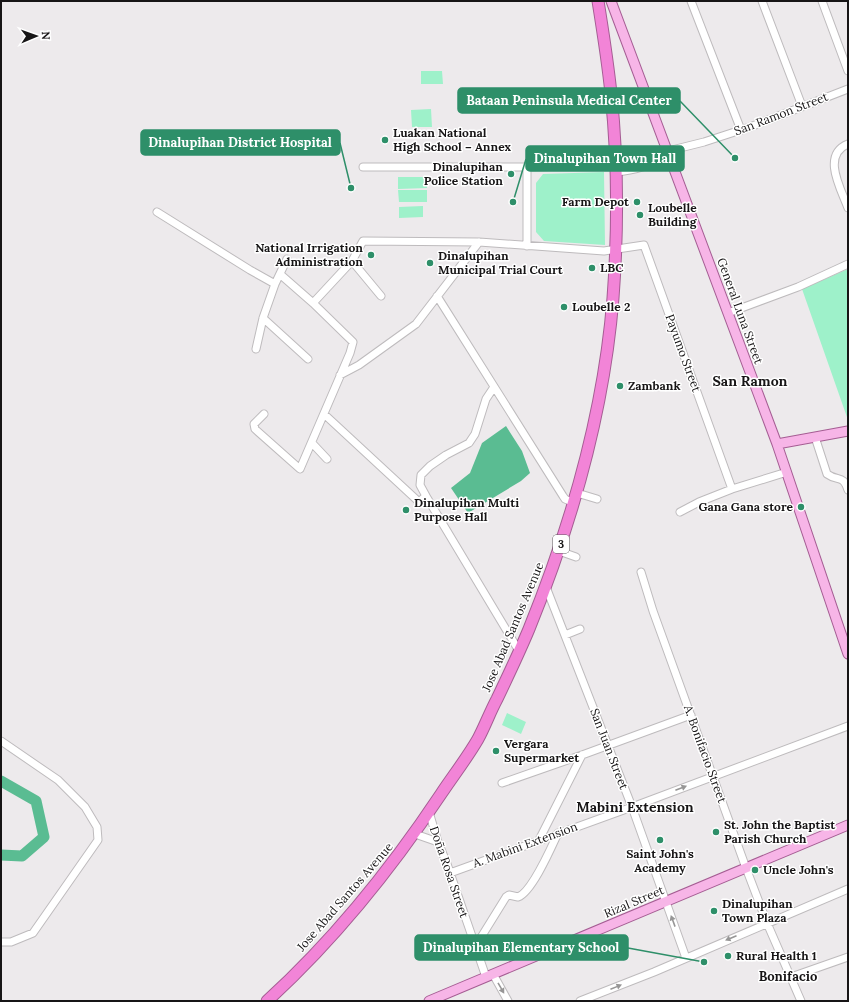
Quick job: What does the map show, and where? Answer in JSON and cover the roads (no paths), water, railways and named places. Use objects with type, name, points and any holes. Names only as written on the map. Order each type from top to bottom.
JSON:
[{"type":"highway","name":"Jose Abad Santos Avenue","points":[[267,1001],[303,967],[371,890],[415,834],[477,739],[519,651],[546,587],[559,551],[589,445],[604,366],[612,300],[615,250],[615,168],[611,96],[598,1]]},
{"type":"main road","name":"General Luna Street","points":[[611,1],[777,444],[848,654]]},
{"type":"main road","points":[[777,444],[848,431]]},
{"type":"main road","name":"Rizal Street","points":[[429,1001],[848,825]]},
{"type":"street","points":[[691,1],[741,130]]},
{"type":"street","points":[[762,1],[802,106]]},
{"type":"street","points":[[822,1],[848,71]]},
{"type":"street","name":"San Ramon Street","points":[[363,167],[527,167],[615,168],[633,170],[644,167],[669,154],[741,130],[848,89]]},
{"type":"street","points":[[848,144],[839,148],[834,161],[835,174],[845,190],[848,208]]},
{"type":"street","points":[[527,167],[527,246]]},
{"type":"street","points":[[157,212],[243,266],[275,284]]},
{"type":"street","points":[[313,303],[352,262],[362,241],[479,242],[604,251],[615,250]]},
{"type":"street","points":[[340,375],[359,365],[416,324],[479,242]]},
{"type":"street","name":"Payumo Street","points":[[615,250],[644,245],[732,489]]},
{"type":"street","points":[[256,349],[263,318],[275,284],[281,275],[287,259]]},
{"type":"street","points":[[352,262],[381,296]]},
{"type":"street","points":[[728,313],[798,287],[848,264]]},
{"type":"street","points":[[264,414],[254,424],[255,428],[300,469],[353,342],[313,303],[281,275]]},
{"type":"street","points":[[437,296],[563,496],[597,499]]},
{"type":"street","points":[[263,318],[308,359]]},
{"type":"street","points":[[494,387],[486,399],[475,434],[469,443],[446,455],[430,466],[422,475],[420,485],[519,651]]},
{"type":"street","points":[[324,414],[419,502],[426,496]]},
{"type":"street","points":[[815,437],[828,474],[832,477],[844,480],[848,490]]},
{"type":"street","points":[[312,443],[326,458]]},
{"type":"street","points":[[680,512],[699,502],[732,489],[787,472]]},
{"type":"street","points":[[559,551],[576,557]]},
{"type":"street","name":"A. Bonifacio Street","points":[[641,572],[746,868],[767,923],[801,1001]]},
{"type":"street","name":"San Juan Street","points":[[546,587],[632,807],[686,958]]},
{"type":"street","points":[[565,635],[580,629]]},
{"type":"street","points":[[502,783],[691,715]]},
{"type":"street","name":"A. Mabini Extension","points":[[450,872],[632,807],[713,775],[848,726]]},
{"type":"street","points":[[1,741],[58,780],[85,807],[97,827],[98,840],[33,933],[11,942],[1,942]]},
{"type":"street","points":[[539,840],[582,755]]},
{"type":"street","name":"Doña Rosa Street","points":[[429,812],[475,947],[489,975],[508,1001]]},
{"type":"street","points":[[475,947],[506,897],[509,895],[518,897],[524,893],[539,872],[558,833]]},
{"type":"street","points":[[415,834],[438,842]]},
{"type":"street","points":[[580,1001],[848,890]]},
{"type":"street","points":[[791,977],[848,957]]},
{"type":"waterway","points":[[1,781],[36,801],[44,837],[22,856],[1,855]]},
{"type":"place","name":"Luakan National High School – Annex","points":[[385,140]]},
{"type":"place","name":"Bataan Peninsula Medical Center","points":[[735,158]]},
{"type":"place","name":"Dinalupihan Police Station","points":[[511,174]]},
{"type":"place","name":"Dinalupihan District Hospital","points":[[351,188]]},
{"type":"place","name":"Dinalupihan Town Hall","points":[[513,202]]},
{"type":"place","name":"Farm Depot","points":[[637,202]]},
{"type":"place","name":"Loubelle Building","points":[[640,215]]},
{"type":"place","name":"National Irrigation Administration","points":[[371,255]]},
{"type":"place","name":"Dinalupihan Municipal Trial Court","points":[[430,263]]},
{"type":"place","name":"LBC","points":[[592,268]]},
{"type":"place","name":"Loubelle 2","points":[[564,307]]},
{"type":"place","name":"Zambank","points":[[620,386]]},
{"type":"place","name":"Gana Gana store","points":[[801,507]]},
{"type":"place","name":"Dinalupihan Multi Purpose Hall","points":[[406,510]]},
{"type":"place","name":"Vergara Supermarket","points":[[496,751]]},
{"type":"place","name":"St. John the Baptist Parish Church","points":[[716,832]]},
{"type":"place","name":"Saint John's Academy","points":[[660,840]]},
{"type":"place","name":"Uncle John's","points":[[755,870]]},
{"type":"place","name":"Dinalupihan Town Plaza","points":[[714,911]]},
{"type":"place","name":"Rural Health 1","points":[[728,956]]},
{"type":"place","name":"Dinalupihan Elementary School","points":[[704,962]]},
{"type":"district","name":"San Ramon","points":[[750,381]]},
{"type":"district","name":"Mabini Extension","points":[[635,807]]},
{"type":"district","name":"Bonifacio","points":[[788,976]]}]
